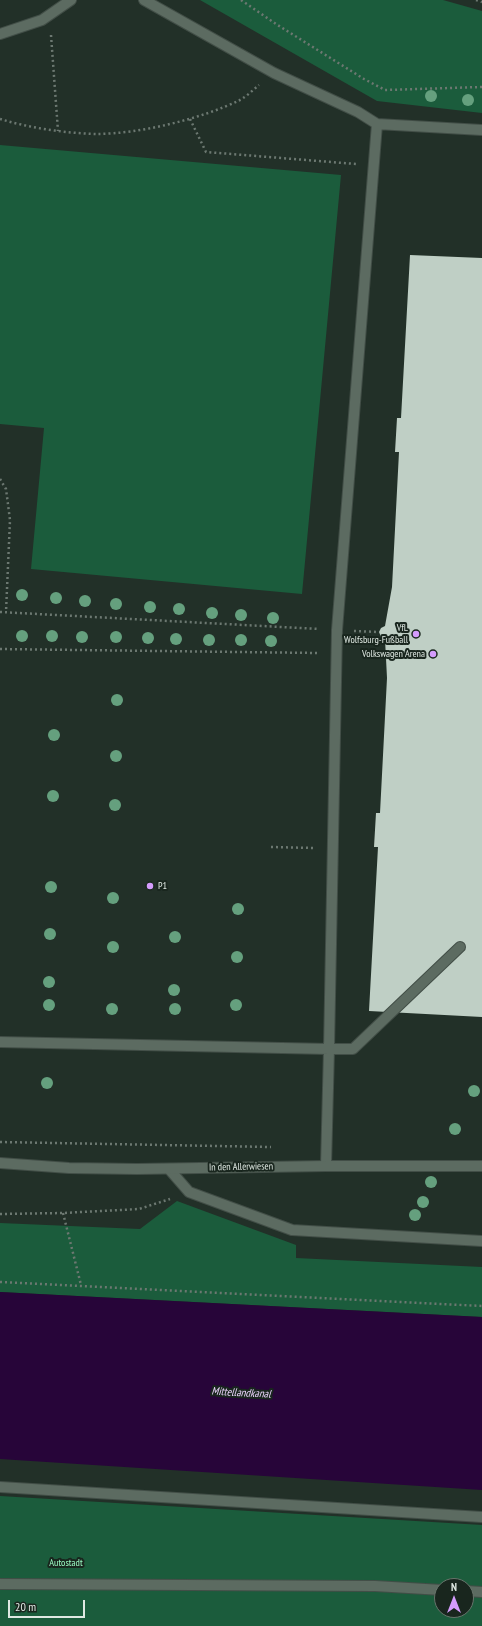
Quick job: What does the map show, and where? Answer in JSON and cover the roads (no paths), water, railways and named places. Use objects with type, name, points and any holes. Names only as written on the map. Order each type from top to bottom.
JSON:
[{"type":"street","points":[[0,34],[42,20],[72,0]]},
{"type":"street","points":[[144,0],[274,73],[358,112],[377,124],[482,130]]},
{"type":"street","points":[[326,1166],[337,630],[377,124]]},
{"type":"street","points":[[0,1042],[353,1049],[460,948]]},
{"type":"street","name":"In den Allerwiesen","points":[[0,1164],[69,1168],[169,1169],[326,1166],[482,1166]]},
{"type":"street","points":[[169,1169],[189,1192],[292,1230],[482,1240]]},
{"type":"street","points":[[0,1487],[482,1516]]},
{"type":"street","points":[[0,1584],[375,1586],[434,1590]]},
{"type":"water","name":"Mittellandkanal","points":[[0,1292],[482,1317],[482,1490],[0,1459]]},
{"type":"place","name":"VfL Wolfsburg-Fußball","points":[[416,634]]},
{"type":"place","name":"Volkswagen Arena","points":[[433,654]]},
{"type":"place","name":"P1","points":[[150,886]]},
{"type":"park label","name":"Autostadt","points":[[66,1563]]}]
